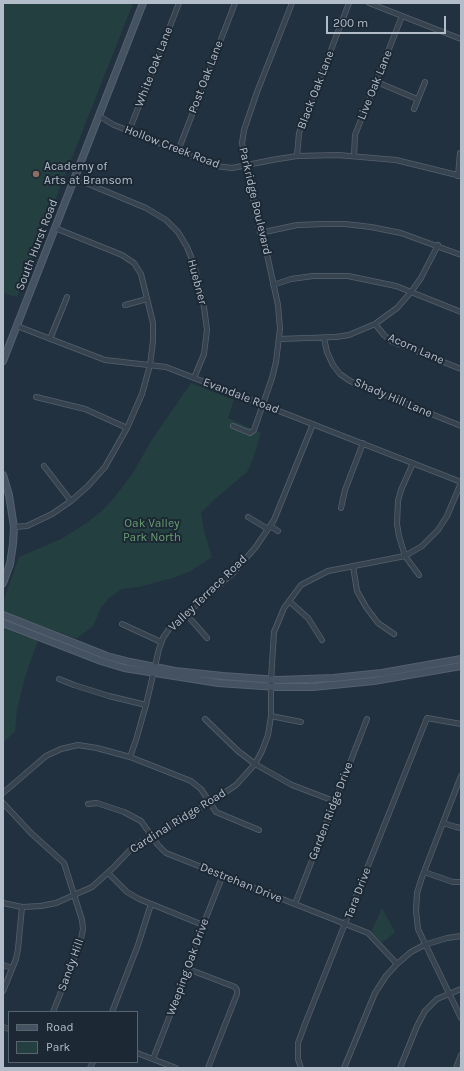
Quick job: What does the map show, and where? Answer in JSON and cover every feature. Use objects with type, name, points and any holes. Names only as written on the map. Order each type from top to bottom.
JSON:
[{"type":"main road","name":"South Hurst Road","points":[[3,361],[143,3]]},
{"type":"main road","points":[[3,475],[9,495],[14,527],[10,564],[3,583]]},
{"type":"main road","points":[[3,615],[107,656],[154,670],[218,683],[271,683],[333,678],[382,673],[461,659]]},
{"type":"main road","points":[[3,623],[101,661],[124,668],[154,670]]},
{"type":"main road","points":[[271,683],[312,687],[374,681],[461,666]]},
{"type":"street","name":"White Oak Lane","points":[[129,131],[179,3]]},
{"type":"street","name":"Post Oak Lane","points":[[178,151],[235,3]]},
{"type":"street","name":"Parkridge Boulevard","points":[[233,426],[250,433],[254,430],[264,405],[272,378],[279,339],[280,329],[278,305],[265,244],[260,233],[245,165],[242,142],[244,130],[292,3]]},
{"type":"street","name":"Black Oak Lane","points":[[297,156],[299,133],[349,3]]},
{"type":"street","points":[[369,3],[461,39]]},
{"type":"street","name":"Live Oak Lane","points":[[354,156],[355,135],[402,16]]},
{"type":"street","points":[[377,82],[418,99]]},
{"type":"street","points":[[414,109],[425,82]]},
{"type":"street","name":"Hollow Creek Road","points":[[99,116],[114,125],[178,151],[224,167],[232,168],[297,156],[354,156],[396,160],[459,176]]},
{"type":"street","points":[[459,176],[460,153]]},
{"type":"street","name":"Huebner","points":[[74,178],[146,208],[166,220],[178,232],[194,264],[204,307],[207,330],[204,354],[194,378]]},
{"type":"street","points":[[260,233],[297,225],[345,224],[401,233],[438,245],[461,255]]},
{"type":"street","points":[[14,527],[27,526],[52,514],[71,501],[88,486],[105,467],[127,428],[142,394],[150,365],[153,341],[153,323],[141,274],[134,263],[122,255],[55,228]]},
{"type":"street","points":[[279,339],[324,338],[349,335],[375,324],[397,308],[411,292],[421,278],[438,245]]},
{"type":"street","points":[[273,285],[291,279],[313,276],[348,276],[396,286],[461,312]]},
{"type":"street","points":[[50,339],[67,297]]},
{"type":"street","points":[[125,305],[148,299]]},
{"type":"street","name":"Acorn Lane","points":[[375,324],[384,336],[391,341],[461,369]]},
{"type":"street","name":"Evandale Road","points":[[17,326],[106,360],[166,367],[461,482]]},
{"type":"street","name":"Shady Hill Lane","points":[[324,338],[327,352],[332,364],[340,374],[350,381],[461,426]]},
{"type":"street","points":[[36,397],[85,409],[127,428]]},
{"type":"street","name":"Valley Terrace Road","points":[[130,757],[146,704],[161,642],[169,629],[187,615],[232,574],[255,548],[269,528],[274,520],[313,424]]},
{"type":"street","points":[[341,508],[345,490],[363,443]]},
{"type":"street","points":[[413,464],[401,490],[397,512],[399,536],[405,556],[419,575]]},
{"type":"street","points":[[44,466],[71,501]]},
{"type":"street","name":"Cardinal Ridge Road","points":[[3,903],[22,907],[41,906],[56,903],[92,887],[133,847],[209,803],[236,785],[255,764],[268,735],[271,716],[274,632],[284,608],[289,601],[301,585],[328,571],[405,556],[422,546],[438,530],[447,516],[461,482]]},
{"type":"street","points":[[248,517],[278,531]]},
{"type":"street","points":[[353,566],[357,591],[366,607],[378,623],[394,634]]},
{"type":"street","points":[[289,601],[308,618],[322,640]]},
{"type":"street","points":[[187,615],[207,638]]},
{"type":"street","points":[[122,624],[161,642]]},
{"type":"street","points":[[59,679],[109,696],[146,704]]},
{"type":"street","points":[[271,716],[301,722]]},
{"type":"street","name":"Tara Drive","points":[[302,1068],[298,1059],[298,1043],[427,718],[461,724]]},
{"type":"street","name":"Garden Ridge Drive","points":[[295,904],[367,719]]},
{"type":"street","points":[[205,720],[238,751],[255,764],[292,785],[334,801]]},
{"type":"street","points":[[3,793],[46,756],[61,749],[78,745],[97,748],[130,757],[191,781],[201,789],[216,812],[259,830]]},
{"type":"street","points":[[461,776],[424,872],[417,893],[416,910],[418,929],[424,945],[461,1018]]},
{"type":"street","name":"Sandy Hill","points":[[3,803],[31,833],[64,862],[82,920],[82,936],[53,1011]]},
{"type":"street","name":"Destrehan Drive","points":[[88,804],[97,803],[124,812],[141,821],[158,845],[166,853],[368,933],[397,964]]},
{"type":"street","points":[[443,823],[461,828]]},
{"type":"street","points":[[424,872],[453,882],[461,882]]},
{"type":"street","points":[[108,873],[127,892],[151,904],[203,925]]},
{"type":"street","name":"Weeping Oak Drive","points":[[153,1059],[223,875]]},
{"type":"street","points":[[112,1011],[138,945],[151,904]]},
{"type":"street","points":[[3,991],[18,949],[22,907]]},
{"type":"street","points":[[344,1068],[375,993],[386,976],[411,952],[424,945],[447,938],[461,936]]},
{"type":"street","points":[[3,965],[12,968]]},
{"type":"street","points":[[188,969],[235,987],[237,990],[237,994],[208,1068]]},
{"type":"street","points":[[400,1068],[417,1026],[425,1011],[437,999],[461,989]]},
{"type":"street","points":[[138,1053],[176,1068]]},
{"type":"street","points":[[456,1068],[461,1055]]},
{"type":"green space","name":"Academy of Arts at Bransom","points":[[3,3],[133,3],[17,297],[3,293]]},
{"type":"green space","name":"Oak Valley Park North","points":[[191,383],[234,400],[228,418],[261,433],[253,459],[247,472],[201,513],[204,531],[212,557],[189,572],[173,578],[139,587],[122,589],[110,597],[101,608],[93,626],[76,639],[4,612],[3,602],[19,557],[61,539],[102,511],[133,473],[151,441]]},
{"type":"green space","points":[[3,626],[38,640],[25,677],[17,710],[15,731],[3,743]]},
{"type":"green space","points":[[382,908],[395,932],[382,943],[371,932]]},
{"type":"place","name":"Academy of Arts at Bransom","points":[[36,174]]}]
